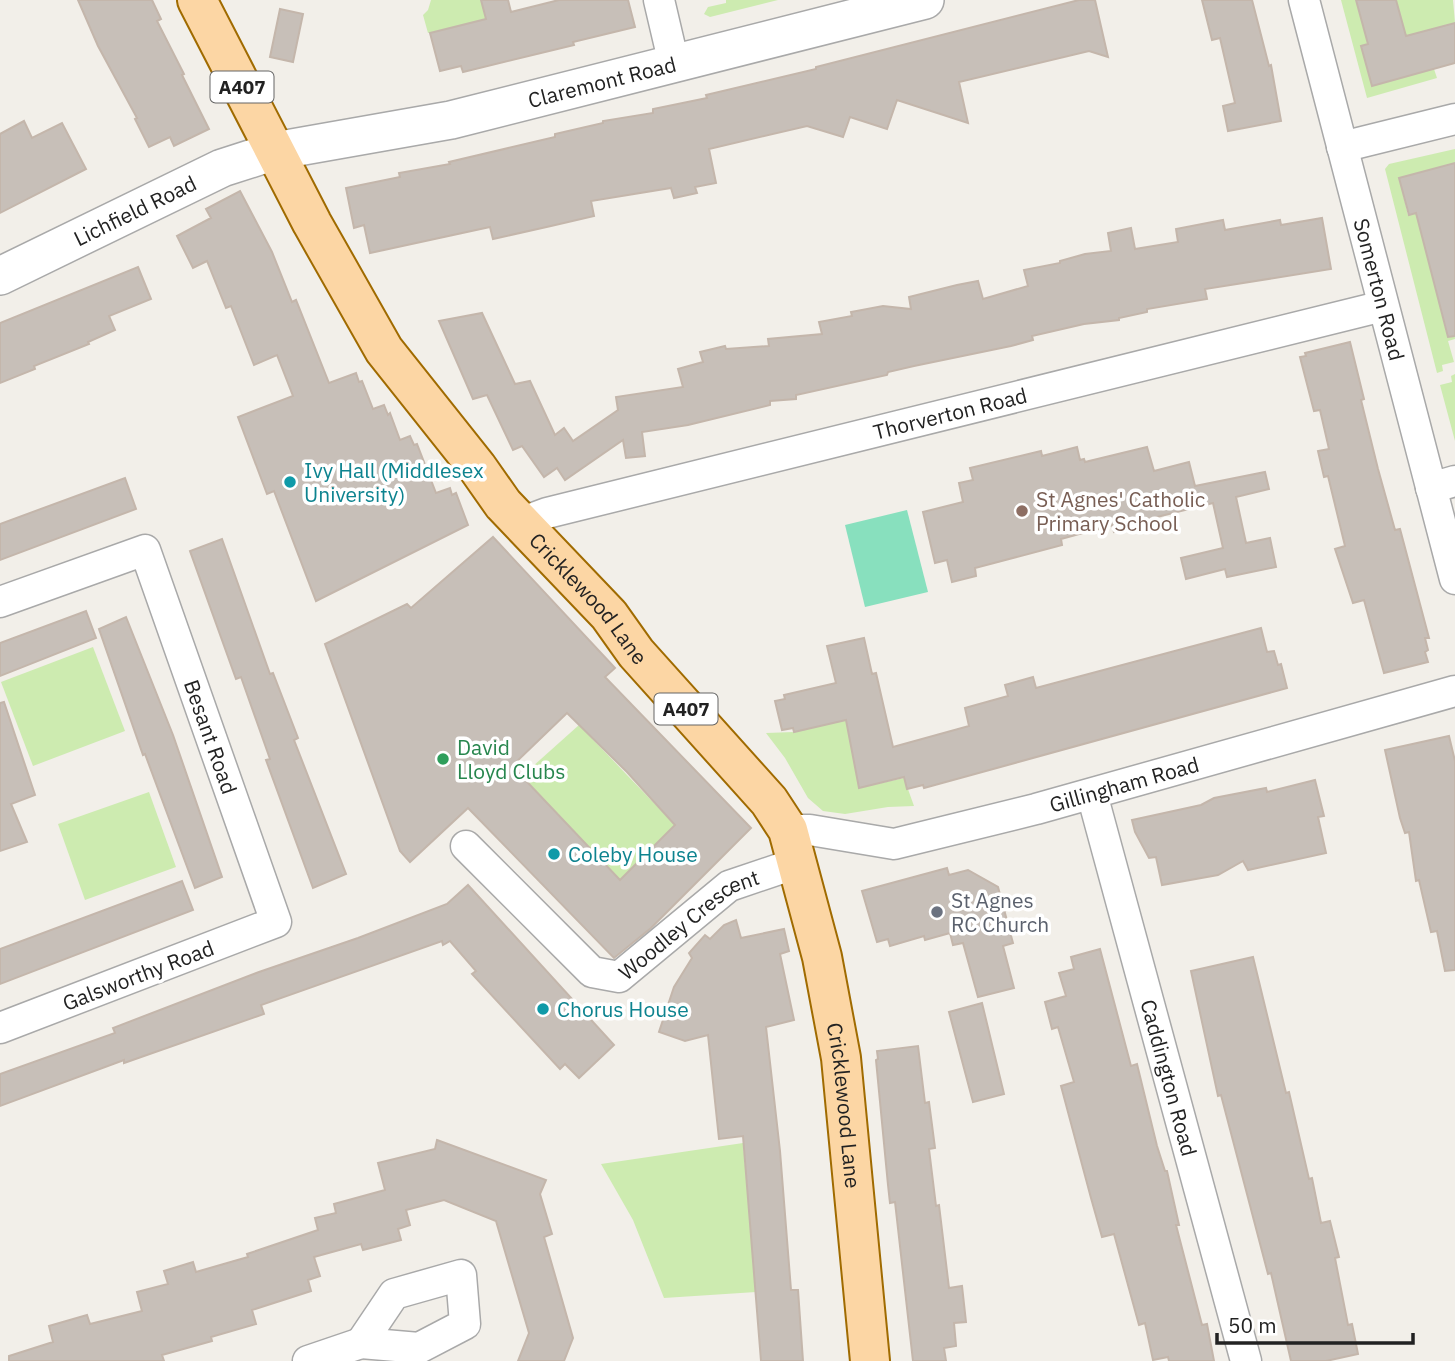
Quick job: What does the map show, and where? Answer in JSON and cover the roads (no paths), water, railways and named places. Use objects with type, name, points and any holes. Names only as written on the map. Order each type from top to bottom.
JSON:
[{"type":"main road","name":"Cricklewood Lane","points":[[197,0],[312,223],[384,350],[520,523],[609,615],[636,653],[769,801],[792,846],[822,957],[841,1058],[870,1361]]},
{"type":"street","points":[[659,0],[674,64]]},
{"type":"street","name":"Claremont Road","points":[[275,151],[452,120],[925,0]]},
{"type":"street","name":"Somerton Road","points":[[1304,0],[1384,306],[1443,485],[1455,579]]},
{"type":"street","points":[[1342,147],[1455,119]]},
{"type":"street","name":"Lichfield Road","points":[[0,276],[222,168],[275,151]]},
{"type":"street","name":"Thorverton Road","points":[[520,523],[542,514],[1384,306]]},
{"type":"street","name":"Besant Road","points":[[0,603],[145,550],[276,922]]},
{"type":"street","name":"Gillingham Road","points":[[792,846],[810,830],[894,844],[1092,794],[1455,691]]},
{"type":"street","name":"Caddington Road","points":[[1092,794],[1246,1361]]},
{"type":"street","name":"Woodley Crescent","points":[[466,845],[592,972],[619,977],[729,886],[792,846]]},
{"type":"street","name":"Galsworthy Road","points":[[0,1028],[276,922]]},
{"type":"street","points":[[308,1361],[361,1343]]},
{"type":"place","name":"Ivy Hall (Middlesex University)","points":[[290,482]]},
{"type":"place","name":"St Agnes' Catholic Primary School","points":[[1022,511]]},
{"type":"place","name":"David Lloyd Clubs","points":[[443,759]]},
{"type":"place","name":"Coleby House","points":[[554,854]]},
{"type":"place","name":"St Agnes RC Church","points":[[937,912]]},
{"type":"place","name":"Chorus House","points":[[543,1009]]}]
